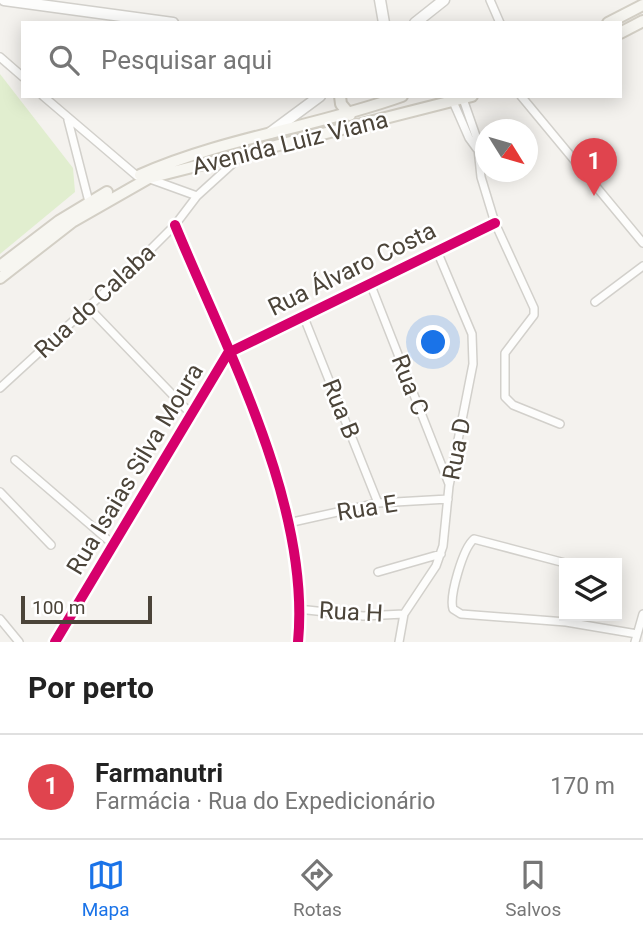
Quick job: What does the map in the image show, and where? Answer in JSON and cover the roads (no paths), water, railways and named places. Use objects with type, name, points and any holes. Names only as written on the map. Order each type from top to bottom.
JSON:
[{"type":"main road","points":[[612,21],[643,5]]},
{"type":"main road","points":[[622,32],[643,21]]},
{"type":"main road","points":[[340,98],[341,104],[350,115]]},
{"type":"main road","name":"Avenida Luiz Viana","points":[[143,177],[173,161],[350,115],[397,98]]},
{"type":"main road","name":"Avenida Luiz Viana","points":[[143,177],[460,98]]},
{"type":"main road","points":[[0,266],[89,202],[143,177]]},
{"type":"main road","points":[[0,278],[72,222],[143,177]]},
{"type":"street","points":[[4,0],[158,21]]},
{"type":"street","points":[[380,0],[384,21]]},
{"type":"street","points":[[418,21],[444,0]]},
{"type":"street","points":[[490,0],[499,21]]},
{"type":"street","points":[[0,57],[21,75]]},
{"type":"street","points":[[45,98],[143,177],[197,196]]},
{"type":"street","points":[[265,136],[317,98]]},
{"type":"street","points":[[460,98],[469,138],[477,149],[481,177],[495,223],[534,308],[534,314],[505,353],[503,391],[508,402],[513,405],[560,424]]},
{"type":"street","points":[[528,99],[643,243]]},
{"type":"street","points":[[68,119],[89,202]]},
{"type":"street","name":"Rua do Calaba","points":[[0,388],[89,308],[175,225],[197,196],[246,152]]},
{"type":"street","name":"Rua Álvaro Costa","points":[[229,353],[495,223]]},
{"type":"street","points":[[175,225],[270,457],[288,523],[298,609],[298,642]]},
{"type":"street","name":"Rua D","points":[[399,642],[404,614],[441,554],[450,486],[473,364],[474,343],[437,251]]},
{"type":"street","points":[[595,302],[643,266]]},
{"type":"street","name":"Rua C","points":[[370,283],[450,486]]},
{"type":"street","points":[[89,308],[193,416]]},
{"type":"street","name":"Rua B","points":[[303,315],[379,503]]},
{"type":"street","name":"Rua Isaias Silva Moura","points":[[55,642],[229,353]]},
{"type":"street","points":[[15,460],[115,546]]},
{"type":"street","points":[[0,492],[51,545]]},
{"type":"street","name":"Rua E","points":[[288,523],[379,503],[448,499]]},
{"type":"street","points":[[559,561],[474,539],[467,546],[451,605],[461,614],[559,619]]},
{"type":"street","points":[[378,572],[441,554]]},
{"type":"street","name":"Rua H","points":[[298,609],[363,616],[404,614]]},
{"type":"street","points":[[574,621],[636,638],[643,614]]},
{"type":"street","points":[[0,619],[19,642]]},
{"type":"place","name":"Farmanutri","points":[[594,196]]}]
